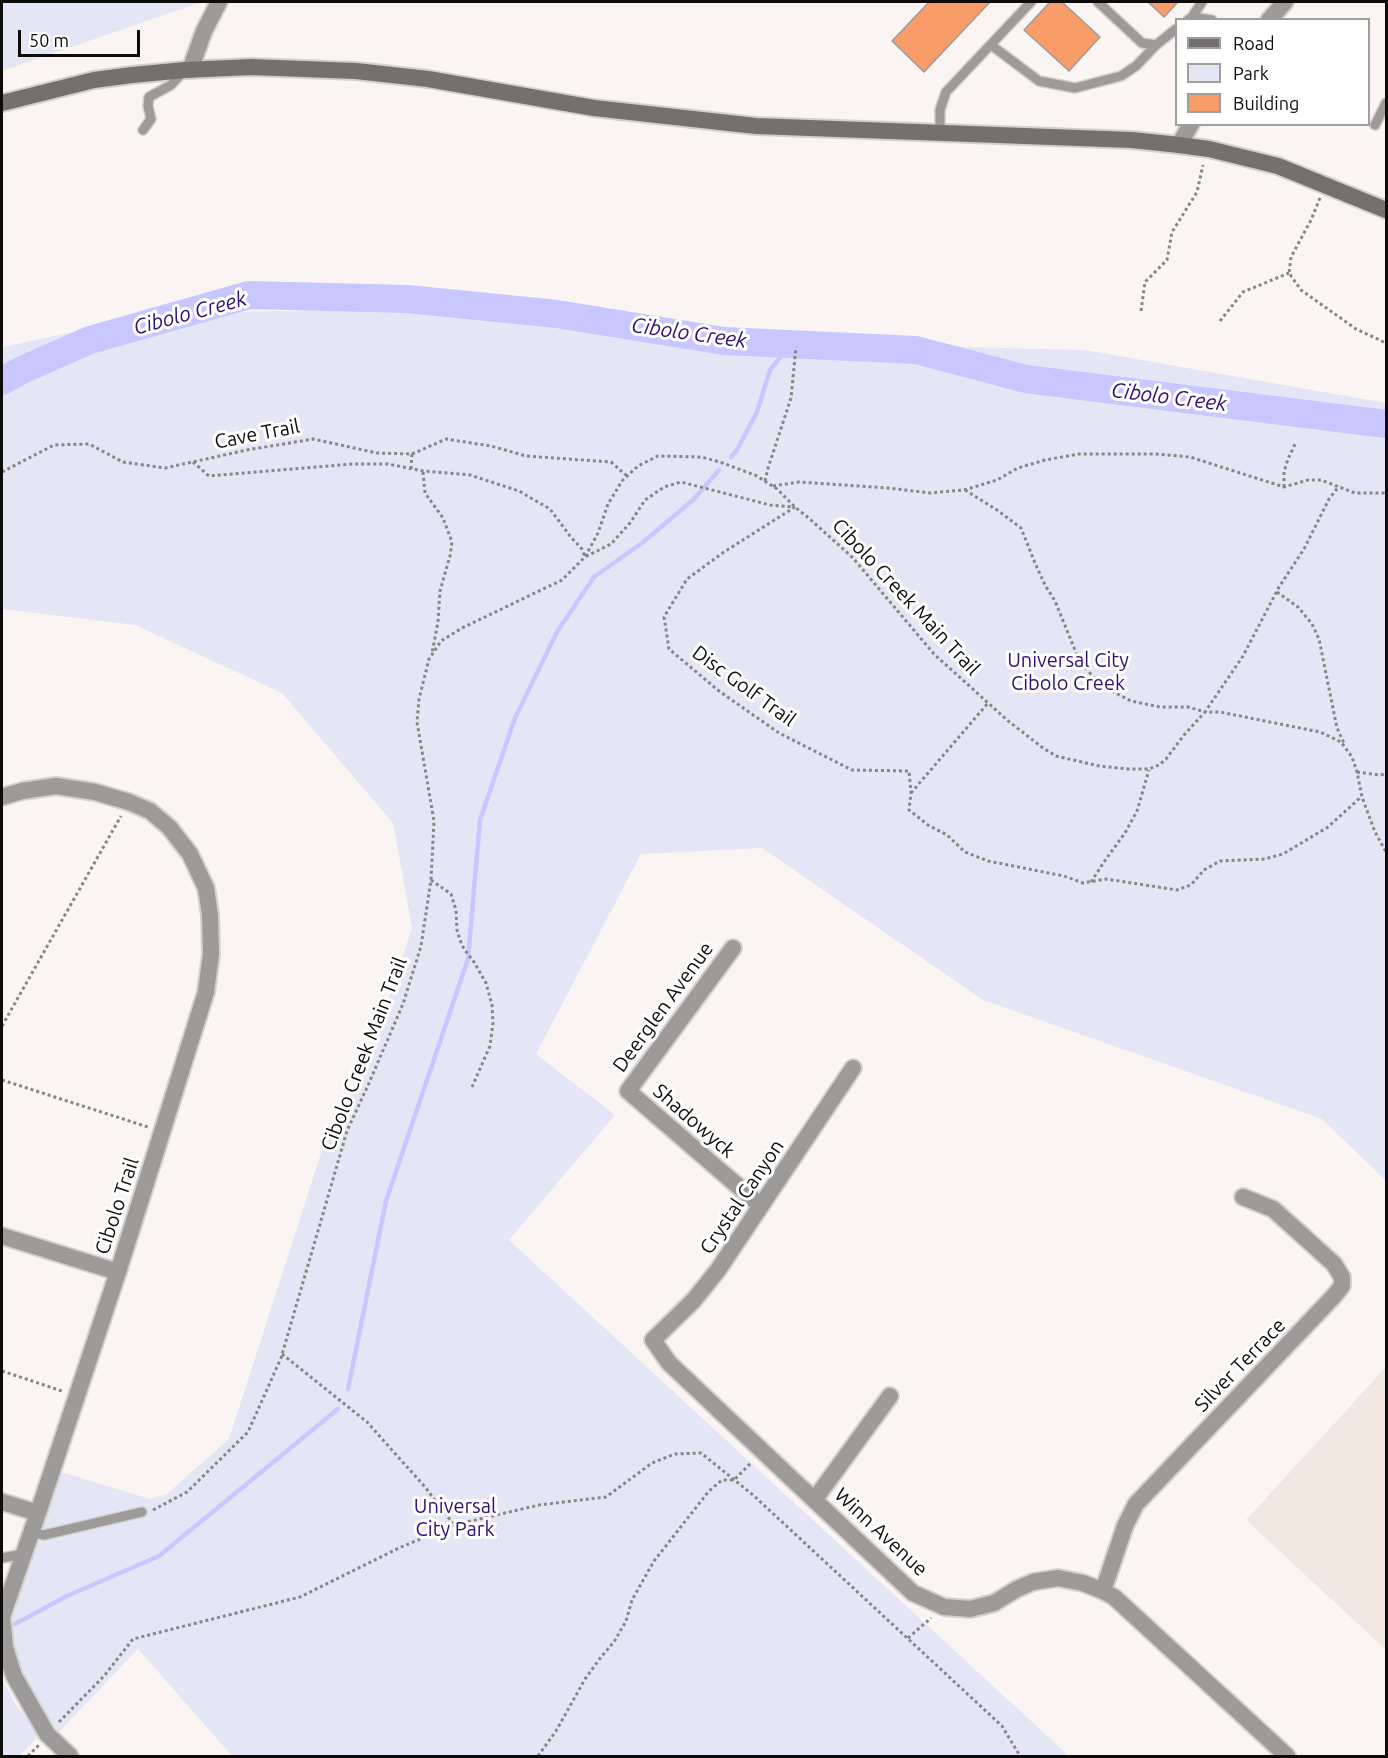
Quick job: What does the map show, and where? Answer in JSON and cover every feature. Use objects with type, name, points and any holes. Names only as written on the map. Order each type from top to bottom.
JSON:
[{"type":"main road","points":[[2,103],[93,80],[187,70],[251,67],[356,71],[428,79],[594,108],[756,126],[1132,140],[1209,149],[1278,166],[1386,210]]},
{"type":"street","points":[[187,70],[219,2]]},
{"type":"street","points":[[1271,18],[1286,2]]},
{"type":"street","points":[[1179,145],[1190,126]]},
{"type":"street","name":"Cibolo Trail","points":[[2,797],[21,791],[56,786],[95,792],[150,811],[169,827],[190,854],[206,888],[210,915],[211,954],[206,992],[118,1272],[2,1617],[2,1632],[8,1662],[14,1676],[47,1734],[70,1756]]},
{"type":"street","name":"Deerglen Avenue","points":[[628,1091],[733,948]]},
{"type":"street","name":"Crystal Canyon","points":[[653,1340],[718,1270],[853,1068]]},
{"type":"street","name":"Shadowyck","points":[[628,1091],[761,1206]]},
{"type":"street","name":"Silver Terrace","points":[[1103,1591],[1125,1526],[1136,1504],[1342,1286],[1342,1277],[1334,1264],[1273,1209],[1243,1197]]},
{"type":"street","points":[[2,1236],[118,1272]]},
{"type":"street","name":"Winn Avenue","points":[[653,1340],[669,1363],[913,1593],[944,1607],[970,1609],[994,1603],[1033,1582],[1058,1578],[1083,1582],[1114,1597],[1287,1756]]},
{"type":"street","points":[[815,1499],[890,1396]]},
{"type":"street","points":[[2,1502],[38,1513]]},
{"type":"lane","points":[[939,133],[940,110],[946,92],[1031,2]]},
{"type":"lane","points":[[1098,2],[1142,43],[1156,45]]},
{"type":"lane","points":[[1190,18],[1202,2]]},
{"type":"lane","points":[[991,45],[1039,81],[1075,88],[1121,76],[1136,66],[1175,30]]},
{"type":"lane","points":[[143,130],[151,119],[148,98],[171,85],[187,70]]},
{"type":"lane","points":[[1375,124],[1386,103]]},
{"type":"lane","points":[[31,1533],[44,1535],[142,1512]]},
{"type":"lane","points":[[2,1558],[23,1554]]},
{"type":"path","points":[[1141,311],[1145,282],[1167,260],[1172,232],[1197,192],[1201,169],[1209,149]]},
{"type":"path","points":[[1326,186],[1291,257],[1289,273],[1301,290],[1356,329],[1386,343]]},
{"type":"path","points":[[1220,321],[1243,292],[1289,273]]},
{"type":"path","points":[[765,481],[791,398],[796,347]]},
{"type":"path","name":"Cave Trail","points":[[2,472],[54,445],[89,444],[123,462],[165,468],[247,450],[313,439],[377,453],[411,454],[446,439],[491,446],[526,456],[611,462],[627,476]]},
{"type":"path","points":[[1284,487],[1284,472],[1296,442]]},
{"type":"path","points":[[411,454],[411,469]]},
{"type":"path","points":[[772,486],[799,483],[930,493],[964,490],[997,480],[1018,468],[1045,460],[1088,454],[1155,454],[1190,457],[1284,487],[1308,480],[1322,480],[1355,493],[1386,493]]},
{"type":"path","name":"Cibolo Creek Main Trail","points":[[142,1512],[154,1510],[187,1492],[248,1432],[282,1354],[347,1131],[403,1004],[421,946],[431,880],[434,821],[417,722],[419,699],[429,659],[441,641],[462,628],[562,579],[585,557],[598,533],[608,504],[622,481],[638,466],[658,456],[701,457],[757,476],[812,520],[853,558],[933,654],[1043,748],[1056,756],[1099,766],[1149,769]]},
{"type":"path","points":[[193,462],[209,476],[352,464],[388,464],[423,471],[470,475],[519,491],[549,509],[582,549],[585,557],[611,544],[630,523],[645,500],[664,487],[681,482],[770,505],[795,507]]},
{"type":"path","points":[[423,471],[425,493],[442,518],[452,542],[440,591],[438,622],[431,655]]},
{"type":"path","points":[[1091,882],[1133,818],[1149,769],[1160,765],[1205,712],[1243,656],[1277,592],[1304,549],[1329,499],[1339,486]]},
{"type":"path","points":[[964,490],[1021,528],[1079,660],[1100,685],[1131,701],[1160,707],[1188,706],[1205,712],[1220,712],[1320,732],[1345,745]]},
{"type":"path","name":"Disc Golf Trail","points":[[795,507],[724,552],[687,579],[664,617],[669,649],[719,691],[779,733],[841,765],[852,770],[909,771],[911,793],[909,810],[928,825],[947,835],[965,852],[987,861],[1064,876],[1083,883],[1106,879],[1177,890],[1191,885],[1204,870],[1220,861],[1265,859],[1283,854],[1328,827],[1362,797]]},
{"type":"path","points":[[1277,592],[1298,607],[1312,624],[1319,639],[1337,728],[1357,772],[1362,797],[1375,832],[1386,852]]},
{"type":"path","points":[[911,793],[988,703]]},
{"type":"path","points":[[1357,772],[1386,774]]},
{"type":"path","points":[[2,1026],[129,802]]},
{"type":"path","points":[[431,880],[452,894],[457,930],[464,949],[486,983],[492,1005],[493,1023],[490,1046],[472,1087]]},
{"type":"path","points":[[2,1080],[163,1132]]},
{"type":"path","points":[[282,1354],[367,1422],[425,1487],[454,1525]]},
{"type":"path","points":[[2,1371],[77,1396]]},
{"type":"path","points":[[538,1756],[556,1731],[585,1679],[614,1642],[654,1561],[709,1491],[722,1480],[734,1480],[763,1451]]},
{"type":"path","points":[[47,1734],[88,1693],[133,1639],[300,1597],[399,1548],[454,1525],[539,1505],[606,1497],[652,1463],[675,1454],[701,1452],[753,1495],[1002,1726],[1020,1756]]},
{"type":"path","points":[[908,1638],[944,1607]]},
{"type":"shaded area","points":[[1386,1367],[1386,1650],[1246,1520]]},
{"type":"green space","points":[[2,2],[202,2],[2,71]]},
{"type":"green space","name":"Universal City Cibolo Creek","points":[[577,306],[792,343],[1085,350],[1386,403],[1386,1181],[1322,1119],[983,1000],[762,848],[641,854],[536,1054],[615,1115],[509,1240],[1069,1756],[232,1756],[138,1649],[59,1732],[33,1698],[22,1677],[13,1647],[9,1616],[58,1471],[150,1499],[167,1494],[229,1439],[323,1147],[373,1046],[412,928],[393,823],[282,693],[135,625],[2,609],[2,347],[162,313]]},
{"type":"green space","points":[[2,1678],[16,1705],[40,1735],[19,1756],[2,1756]]},
{"type":"building","points":[[929,2],[990,2],[924,72],[892,41]]},
{"type":"building","points":[[1050,2],[1062,2],[1100,37],[1069,71],[1024,30]]},
{"type":"building","points":[[1148,2],[1178,2],[1164,17]]},
{"type":"waterway","name":"Cibolo Creek","points":[[2,381],[90,340],[249,295],[407,299],[557,314],[724,341],[916,350],[1026,379],[1386,424]]},
{"type":"waterway","points":[[731,457],[757,412],[770,370],[792,343]]},
{"type":"waterway","points":[[348,1389],[386,1201],[468,959],[480,820],[515,718],[557,632],[594,577],[642,543],[693,500],[719,470]]},
{"type":"waterway","points":[[15,1624],[67,1596],[159,1556],[338,1409]]},
{"type":"park label","name":"Universal City Park","points":[[455,1518]]}]
